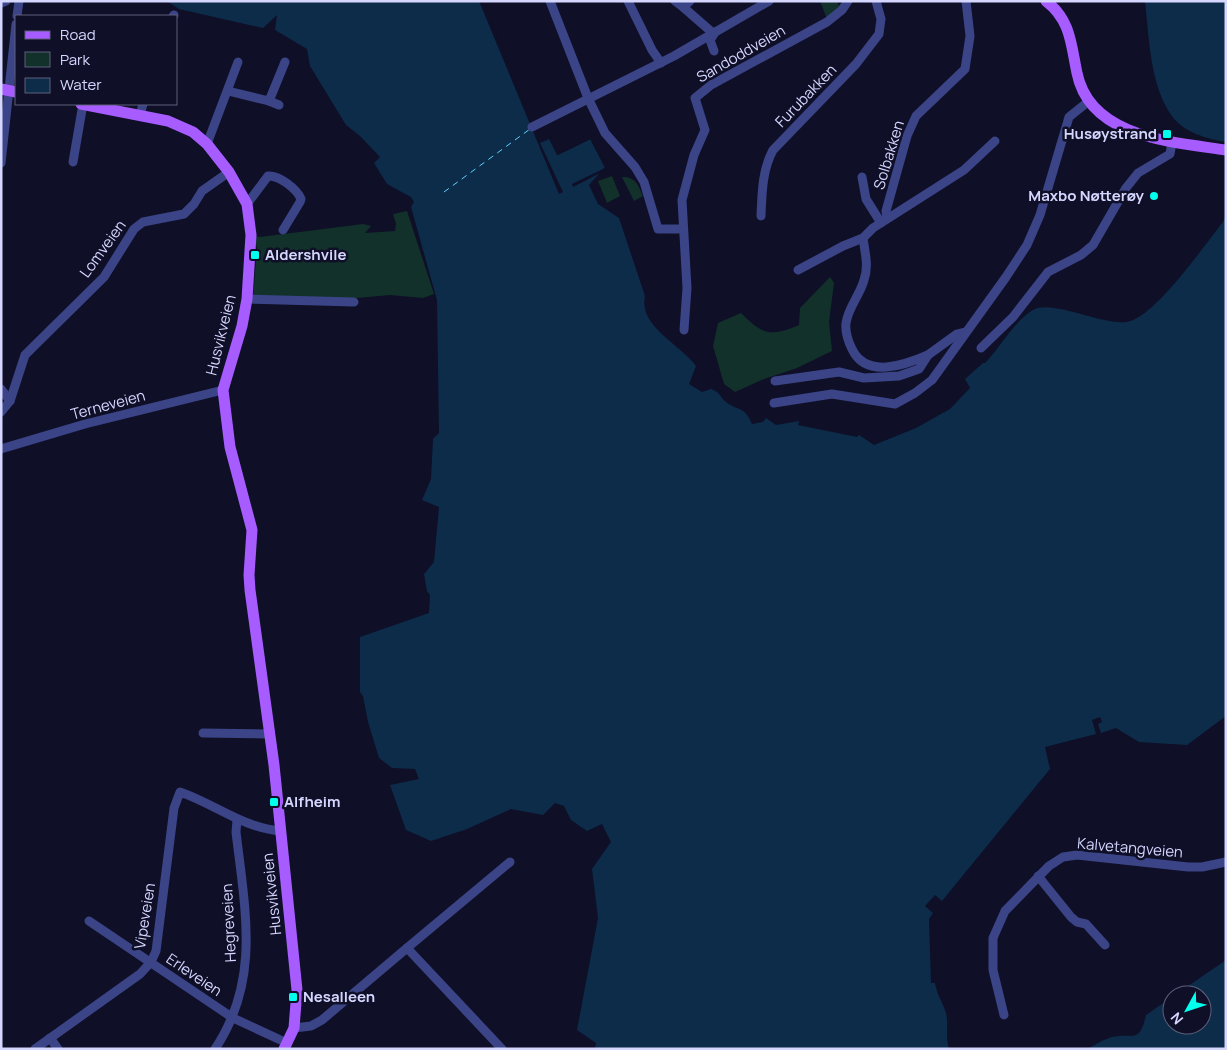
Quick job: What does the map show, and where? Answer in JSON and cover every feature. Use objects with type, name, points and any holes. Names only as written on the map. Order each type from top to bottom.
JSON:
[{"type":"main road","points":[[1046,1],[1058,12],[1068,28],[1077,74],[1089,101],[1102,114],[1120,126],[1150,137],[1226,150]]},
{"type":"main road","name":"Husvikveien","points":[[94,105],[142,109],[186,128],[207,144],[229,172],[247,204],[251,235],[247,299],[242,326],[223,390],[230,447],[252,530],[250,590],[270,734],[297,990],[294,1028],[286,1046]]},
{"type":"street","points":[[1,3],[6,1]]},
{"type":"street","points":[[17,15],[19,1]]},
{"type":"street","points":[[550,1],[588,98],[605,133],[642,177],[650,194],[658,229],[683,229]]},
{"type":"street","points":[[628,1],[652,50],[661,63]]},
{"type":"street","points":[[532,127],[661,63],[769,1]]},
{"type":"street","name":"Sandoddveien","points":[[684,330],[687,288],[682,200],[694,155],[705,130],[695,98],[711,85],[827,22],[842,10],[848,1]]},
{"type":"street","name":"Furubakken","points":[[760,216],[763,183],[768,160],[773,150],[856,64],[879,34],[881,19],[876,1]]},
{"type":"street","name":"Solbakken","points":[[884,221],[912,124],[924,106],[965,69],[970,36],[966,1]]},
{"type":"street","points":[[683,3],[714,34]]},
{"type":"street","points":[[714,34],[710,40],[714,51]]},
{"type":"street","points":[[1,163],[15,39]]},
{"type":"street","points":[[207,144],[238,62]]},
{"type":"street","points":[[269,101],[285,62]]},
{"type":"street","points":[[228,91],[279,105]]},
{"type":"street","points":[[774,403],[832,394],[891,404],[901,402],[932,380],[1027,245],[1040,215],[1069,117],[1089,101]]},
{"type":"street","name":"Husvikveien","points":[[73,162],[82,105]]},
{"type":"street","points":[[798,270],[843,246],[864,238],[884,221],[964,170],[995,140]]},
{"type":"street","points":[[981,348],[1013,317],[1048,272],[1081,255],[1093,245],[1126,188],[1138,173],[1170,154],[1172,142]]},
{"type":"street","name":"Lomveien","points":[[1,412],[10,401],[25,355],[104,277],[134,229],[143,222],[184,214],[194,204],[202,190],[229,172]]},
{"type":"street","points":[[247,204],[268,176],[276,177],[296,190],[301,198],[300,202],[283,230]]},
{"type":"street","points":[[862,177],[866,199],[884,221]]},
{"type":"street","points":[[864,238],[867,265],[864,281],[846,321],[846,332],[854,354],[866,364],[876,367],[898,365],[928,355],[957,334],[965,332]]},
{"type":"street","points":[[247,299],[354,302]]},
{"type":"street","points":[[775,381],[839,372],[864,378],[890,377],[919,369],[928,355]]},
{"type":"street","points":[[1,389],[10,401]]},
{"type":"street","name":"Terneveien","points":[[1,449],[85,424],[223,390]]},
{"type":"street","points":[[203,734],[270,734]]},
{"type":"street","name":"Vipeveien","points":[[35,1049],[140,974],[151,962],[156,951],[174,808],[180,792],[238,820]]},
{"type":"street","points":[[238,820],[271,830],[281,830]]},
{"type":"street","name":"Hegreveien","points":[[215,1049],[233,1018],[244,980],[247,946],[236,832],[238,820]]},
{"type":"street","name":"Kalvetangveien","points":[[1004,1015],[993,970],[993,938],[1005,911],[1038,876],[1062,857],[1077,854],[1188,867],[1202,867],[1226,862]]},
{"type":"street","points":[[294,1028],[311,1026],[322,1020],[510,862]]},
{"type":"street","points":[[1038,876],[1071,917],[1077,922],[1086,924],[1105,945]]},
{"type":"street","name":"Erleveien","points":[[89,921],[233,1018],[286,1046]]},
{"type":"street","points":[[407,948],[502,1049]]},
{"type":"street","points":[[50,1038],[58,1049]]},
{"type":"green space","points":[[820,1],[836,1],[841,8],[827,19]]},
{"type":"green space","points":[[612,176],[620,196],[607,203],[598,181]]},
{"type":"green space","points":[[622,177],[633,180],[638,185],[643,196],[634,201]]},
{"type":"green space","points":[[407,211],[434,294],[423,298],[390,295],[346,299],[253,297],[257,248],[254,236],[260,237],[363,224],[371,226],[365,233],[395,231],[396,224],[393,214]]},
{"type":"green space","points":[[830,277],[834,283],[829,322],[832,351],[797,368],[764,379],[735,392],[724,384],[713,346],[718,323],[741,313],[755,326],[767,332],[781,331],[799,325],[800,308]]},
{"type":"water","points":[[167,1],[480,1],[539,142],[549,138],[558,155],[591,139],[606,166],[589,185],[598,204],[619,218],[645,296],[645,307],[648,317],[654,326],[696,366],[689,384],[702,392],[711,389],[716,392],[726,402],[744,411],[752,424],[763,422],[766,418],[776,425],[799,421],[798,425],[857,437],[859,435],[874,445],[916,428],[950,409],[970,388],[965,379],[985,363],[1020,320],[1033,310],[1042,307],[1054,308],[1097,319],[1123,322],[1133,320],[1144,313],[1181,276],[1223,222],[1226,214],[1226,716],[1187,745],[1139,742],[1116,728],[1101,733],[1098,724],[1102,722],[1100,717],[1092,720],[1096,734],[1045,747],[1050,769],[942,901],[935,895],[925,906],[933,913],[929,919],[931,983],[935,983],[946,1013],[949,1049],[595,1049],[596,1043],[577,1030],[598,918],[592,869],[611,842],[602,824],[587,831],[571,820],[564,806],[555,803],[543,815],[511,809],[467,829],[431,841],[406,830],[390,785],[419,779],[415,769],[392,768],[379,758],[368,722],[363,696],[360,692],[360,637],[429,613],[430,595],[427,591],[424,574],[434,562],[439,507],[422,500],[431,479],[433,439],[439,433],[437,300],[411,207],[414,202],[411,197],[387,184],[374,163],[380,157],[360,136],[346,125],[310,66],[307,49],[275,30],[277,15],[263,28],[179,9]]},
{"type":"water","points":[[1145,1],[1226,1],[1226,142],[1203,137],[1182,126],[1172,116],[1165,104],[1159,90],[1152,61]]},
{"type":"water","points":[[1226,960],[1226,1049],[1087,1049],[1112,1037],[1138,1034],[1146,1015],[1162,1004],[1162,1035],[1212,1035],[1212,985],[1190,985]]},
{"type":"pier","points":[[479,1],[483,1],[540,139],[550,135],[559,152],[592,137],[608,167],[604,171],[573,187],[572,184],[605,168],[590,139],[557,155],[549,139],[540,143],[563,192],[559,194]]},
{"type":"ferry route","points":[[444,192],[530,129]]},
{"type":"place","name":"Husøystrand","points":[[1167,134]]},
{"type":"place","name":"Maxbo Nøtterøy","points":[[1154,196]]},
{"type":"place","name":"Aldershvile","points":[[255,255]]},
{"type":"place","name":"Alfheim","points":[[274,802]]},
{"type":"place","name":"Nesalleen","points":[[293,997]]}]
